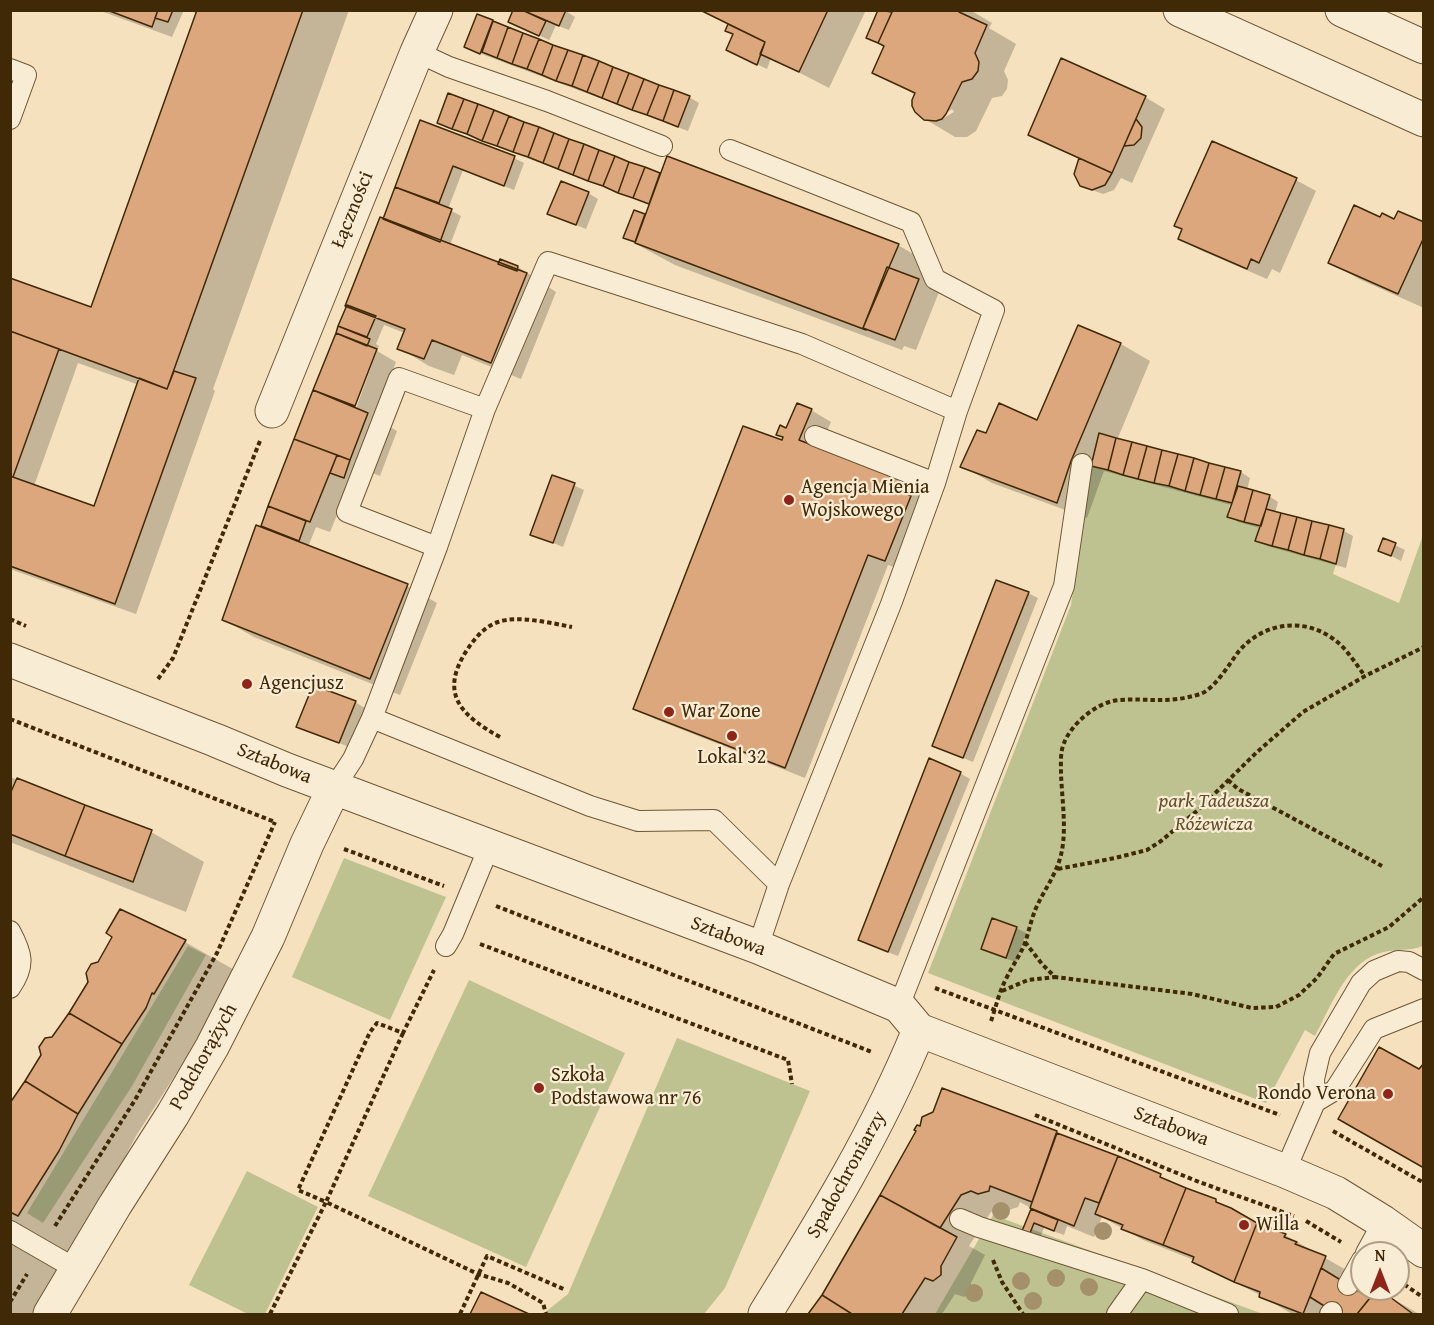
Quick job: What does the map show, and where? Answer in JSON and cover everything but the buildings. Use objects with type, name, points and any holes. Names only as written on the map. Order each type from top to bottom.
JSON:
[{"type":"street","name":"Łączności","points":[[272,411],[436,10]]},
{"type":"street","points":[[1180,10],[1424,120]]},
{"type":"street","points":[[1342,10],[1424,47]]},
{"type":"street","name":"Sztabowa","points":[[10,660],[334,788],[758,947],[909,1018],[1336,1193],[1424,1251]]},
{"type":"street","name":"Podchorążych","points":[[50,1314],[212,1047],[268,937],[307,844],[334,788]]},
{"type":"street","name":"Spadochroniarzy","points":[[765,1314],[830,1210],[867,1143],[909,1018]]},
{"type":"lane","points":[[417,52],[448,67],[547,101],[662,146]]},
{"type":"lane","points":[[10,69],[26,75],[10,119]]},
{"type":"lane","points":[[730,150],[911,222],[935,279],[994,310],[891,603],[780,884],[758,947]]},
{"type":"lane","points":[[334,788],[353,759],[372,718],[437,547],[485,410],[548,262],[802,344],[957,411]]},
{"type":"lane","points":[[437,547],[347,512],[399,378],[485,410]]},
{"type":"lane","points":[[815,436],[935,483]]},
{"type":"lane","points":[[909,1018],[1064,586],[1082,464]]},
{"type":"lane","points":[[372,718],[590,806],[638,821],[714,820],[780,884]]},
{"type":"lane","points":[[449,940],[489,847]]},
{"type":"lane","points":[[10,931],[21,951],[18,976],[10,988]]},
{"type":"lane","points":[[1285,1171],[1315,1102],[1314,1079],[1320,1053],[1361,983],[1374,971],[1398,961],[1409,962],[1424,970]]},
{"type":"lane","points":[[1315,1102],[1335,1090],[1374,1029],[1424,1009]]},
{"type":"lane","points":[[960,1219],[1142,1279],[1228,1314]]},
{"type":"lane","points":[[1373,1241],[1383,1222]]},
{"type":"lane","points":[[10,1231],[76,1269]]},
{"type":"lane","points":[[1117,1314],[1142,1279]]},
{"type":"lane","points":[[1348,1285],[1350,1281]]},
{"type":"path","points":[[158,679],[173,658],[272,411]]},
{"type":"path","points":[[506,740],[464,711],[455,695],[453,680],[459,662],[484,629],[499,621],[535,621],[572,627]]},
{"type":"path","points":[[1290,1119],[995,1010],[1025,942],[1042,896],[1058,869],[1062,852],[1063,830],[1061,762],[1063,743],[1077,723],[1096,709],[1117,700],[1177,701],[1204,693],[1240,650],[1258,634],[1288,625],[1316,629],[1334,639],[1365,676]]},
{"type":"path","points":[[1058,869],[1147,850],[1198,810],[1257,752],[1303,712],[1365,676],[1424,647]]},
{"type":"path","points":[[10,719],[282,824]]},
{"type":"path","points":[[1228,780],[1238,789],[1382,866]]},
{"type":"path","points":[[10,1302],[135,1100],[217,953],[275,822]]},
{"type":"path","points":[[336,845],[877,1054]]},
{"type":"path","points":[[1001,992],[1028,980],[1055,977],[1192,994],[1252,1008],[1275,1007],[1299,995],[1317,978],[1334,954],[1389,927],[1424,897]]},
{"type":"path","points":[[270,1314],[326,1202],[449,940],[788,1060],[792,1084]]},
{"type":"path","points":[[1025,942],[1055,977]]},
{"type":"path","points":[[380,1016],[370,1032],[298,1190],[478,1274],[508,1283],[543,1303],[546,1314]]},
{"type":"path","points":[[377,1023],[403,1034]]},
{"type":"path","points":[[1034,1115],[1199,1182],[1304,1219],[1343,1243]]},
{"type":"path","points":[[1324,1127],[1424,1183]]},
{"type":"path","points":[[979,1227],[1002,1282],[1023,1314]]},
{"type":"path","points":[[460,1314],[487,1256],[508,1262],[566,1290]]},
{"type":"path","points":[[1410,1288],[1424,1298]]},
{"type":"green space","name":"park Tadeusza Różewicza","points":[[1091,466],[1230,503],[1227,517],[1259,526],[1256,542],[1336,564],[1333,574],[1399,603],[1423,535],[1423,946],[1377,954],[1356,968],[1340,989],[1315,1036],[1305,1030],[1266,1103],[928,973],[1071,605]]},
{"type":"green space","points":[[344,858],[446,897],[390,1020],[292,977]]},
{"type":"green space","points":[[188,946],[206,955],[132,1086],[43,1223],[27,1213]]},
{"type":"green space","points":[[469,980],[625,1053],[526,1267],[368,1196]]},
{"type":"green space","points":[[677,1038],[810,1091],[725,1288],[704,1314],[543,1314],[568,1294]]},
{"type":"green space","points":[[247,1171],[318,1207],[265,1314],[248,1314],[189,1285]]},
{"type":"green space","points":[[993,1215],[1263,1314],[935,1314]]},
{"type":"place","name":"Agencja Mienia Wojskowego","points":[[789,500]]},
{"type":"place","name":"Agencjusz","points":[[247,684]]},
{"type":"place","name":"War Zone","points":[[669,712]]},
{"type":"place","name":"Lokal 32","points":[[732,736]]},
{"type":"place","name":"Szkoła Podstawowa nr 76","points":[[539,1088]]},
{"type":"place","name":"Rondo Verona","points":[[1388,1094]]},
{"type":"place","name":"Willa","points":[[1244,1225]]}]
